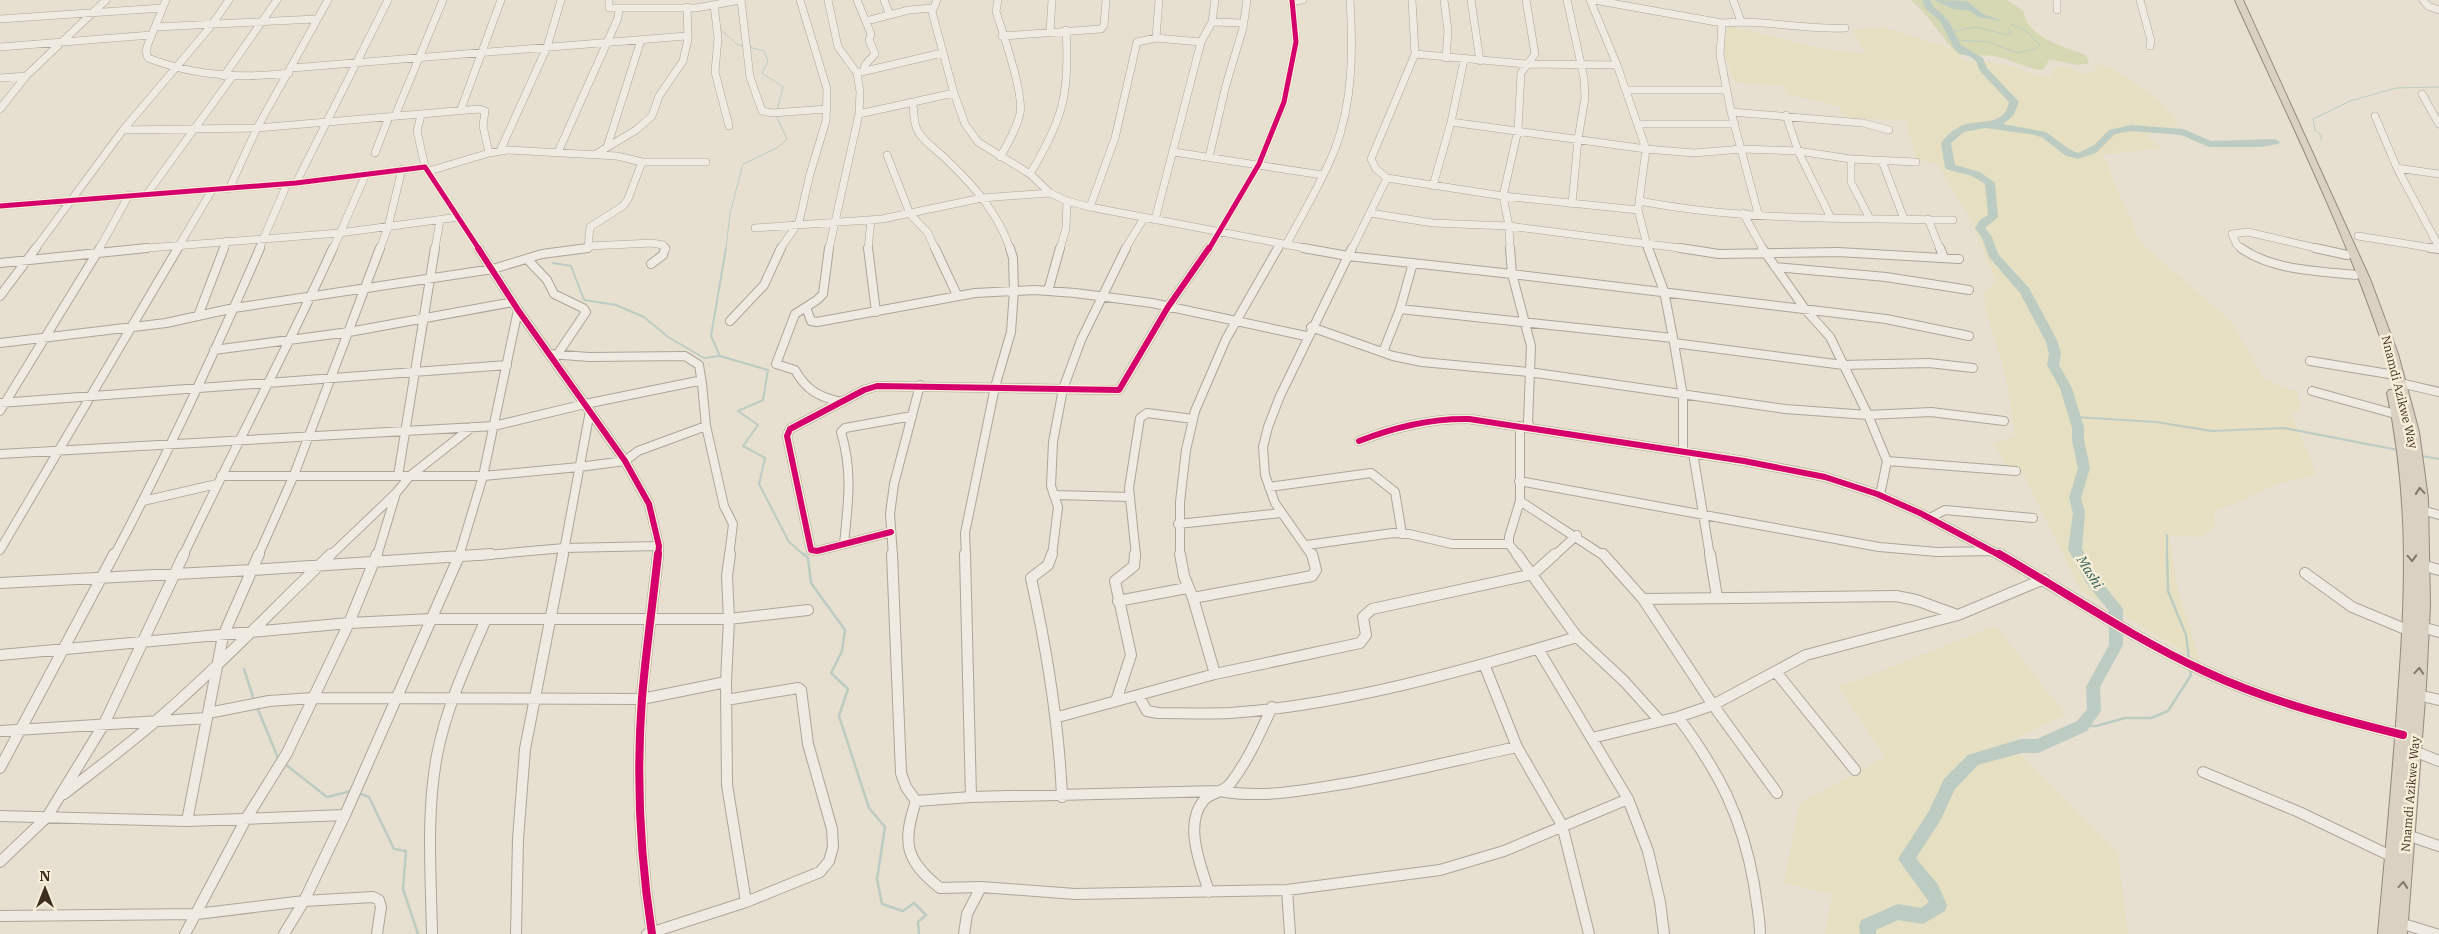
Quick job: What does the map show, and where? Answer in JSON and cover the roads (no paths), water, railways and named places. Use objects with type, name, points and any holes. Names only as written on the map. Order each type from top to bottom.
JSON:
[{"type":"highway","name":"Nnamdi Azikwe Way","points":[[2233,0],[2360,263],[2386,337],[2399,415],[2411,514],[2418,695],[2400,929]]},
{"type":"highway","name":"Nnamdi Azikwe Way","points":[[2239,0],[2355,275],[2410,422],[2419,471],[2425,566],[2403,735],[2386,934]]},
{"type":"street","points":[[0,109],[26,76],[106,0]]},
{"type":"street","points":[[166,0],[146,51],[148,58],[196,74],[232,78],[419,56],[606,44],[686,36]]},
{"type":"street","points":[[0,296],[74,199],[123,130],[177,68],[229,0]]},
{"type":"street","points":[[224,76],[277,0]]},
{"type":"street","points":[[229,189],[257,128],[291,70],[316,19],[328,0]]},
{"type":"street","points":[[0,768],[143,501],[234,308],[262,240],[388,0]]},
{"type":"street","points":[[375,153],[443,0]]},
{"type":"street","points":[[461,109],[501,0]]},
{"type":"street","points":[[500,151],[547,47],[561,0]]},
{"type":"street","points":[[609,0],[609,8],[687,7],[714,5],[740,0],[750,77],[762,111],[772,113],[827,109]]},
{"type":"street","points":[[670,7],[675,0]]},
{"type":"street","points":[[730,321],[764,285],[778,251],[798,225],[827,109],[827,89],[800,0]]},
{"type":"street","points":[[828,0],[838,47],[860,72]]},
{"type":"street","points":[[841,402],[824,398],[804,384],[795,370],[776,364],[795,314],[820,298],[823,294],[834,221],[859,114],[860,72],[875,54],[870,43],[871,34],[857,0]]},
{"type":"street","points":[[884,0],[890,16]]},
{"type":"street","points":[[937,0],[932,8],[942,53],[965,124],[978,142],[1030,174],[1050,193],[1067,200],[1090,207],[1144,218],[1348,256],[1664,291],[1886,319],[1969,336]]},
{"type":"street","points":[[998,0],[996,11],[1019,93],[1020,113],[1010,140],[1000,157]]},
{"type":"street","points":[[1050,31],[1052,0]]},
{"type":"street","points":[[1002,36],[1102,28],[1106,0]]},
{"type":"street","points":[[1156,38],[1159,0]]},
{"type":"street","points":[[1155,220],[1201,42],[1212,22],[1214,0]]},
{"type":"street","points":[[1209,157],[1243,23],[1247,0]]},
{"type":"street","points":[[891,532],[817,551],[812,550],[798,494],[798,472],[787,436],[790,429],[841,402],[877,386],[920,385],[1119,390],[1168,307],[1220,231],[1259,164],[1284,102],[1296,42],[1292,0],[1303,0]]},
{"type":"street","points":[[1215,674],[1193,598],[1187,588],[1178,524],[1184,459],[1198,399],[1237,322],[1322,175],[1340,134],[1347,96],[1353,34],[1350,0]]},
{"type":"street","points":[[1412,0],[1415,54],[1371,159],[1376,169],[1387,178],[1433,186],[1503,196],[1638,210]]},
{"type":"street","points":[[1444,0],[1448,31],[1446,58]]},
{"type":"street","points":[[1470,0],[1480,60]]},
{"type":"street","points":[[1526,0],[1536,49],[1535,54],[1520,73],[1518,130],[1503,196],[1509,226],[1512,274],[1531,346],[1528,422],[1530,427]]},
{"type":"street","points":[[1567,0],[1581,64],[1585,98],[1578,139],[1572,204]]},
{"type":"street","points":[[1590,0],[1627,90],[1646,149],[1638,210],[1646,242],[1664,291],[1674,340],[1683,396],[1683,452]]},
{"type":"street","points":[[1594,0],[1643,7],[1722,23],[1741,21],[1811,28],[1845,28]]},
{"type":"street","points":[[1640,0],[1643,7]]},
{"type":"street","points":[[1733,0],[1741,21]]},
{"type":"street","points":[[2057,0],[2058,10]]},
{"type":"street","points":[[2140,0],[2151,41],[2150,46]]},
{"type":"street","points":[[2423,0],[2428,6],[2439,10]]},
{"type":"street","points":[[714,5],[718,38],[714,72],[729,126]]},
{"type":"street","points":[[596,154],[650,119],[660,96],[679,69],[686,53],[688,44],[686,36],[687,7]]},
{"type":"street","points":[[0,19],[162,8]]},
{"type":"street","points":[[558,152],[618,18],[619,8]]},
{"type":"street","points":[[866,21],[909,10],[932,8]]},
{"type":"street","points":[[156,27],[211,26],[316,19]]},
{"type":"street","points":[[1212,22],[1243,23]]},
{"type":"street","points":[[1722,23],[1720,55],[1731,112],[1758,213]]},
{"type":"street","points":[[1030,174],[1042,154],[1064,106],[1068,77],[1066,30]]},
{"type":"street","points":[[0,47],[151,35]]},
{"type":"street","points":[[1090,207],[1115,138],[1134,46],[1141,40],[1156,38],[1201,42]]},
{"type":"street","points":[[607,147],[641,40]]},
{"type":"street","points":[[860,72],[942,53]]},
{"type":"street","points":[[1415,54],[1464,60],[1527,64],[1617,65]]},
{"type":"street","points":[[1433,186],[1451,122],[1464,60]]},
{"type":"street","points":[[0,78],[26,76]]},
{"type":"street","points":[[146,194],[232,78]]},
{"type":"street","points":[[1627,90],[1727,90]]},
{"type":"street","points":[[859,114],[954,93]]},
{"type":"street","points":[[2422,94],[2439,124]]},
{"type":"street","points":[[0,96],[11,96]]},
{"type":"street","points":[[914,103],[914,122],[919,133],[950,162],[982,198],[1003,228],[1013,258],[1014,291],[1011,332],[995,387],[965,533],[971,797]]},
{"type":"street","points":[[123,130],[257,128],[461,109],[485,111],[483,126],[488,153]]},
{"type":"street","points":[[1731,112],[1786,115],[1863,123],[1889,130]]},
{"type":"street","points":[[422,114],[417,131],[427,169],[516,306],[553,355],[625,461],[648,504],[659,546],[642,699],[639,787],[640,833],[650,934],[746,902],[820,872],[828,866],[832,856],[832,819],[808,744],[801,690],[798,688],[726,700]]},
{"type":"street","points":[[1786,115],[1798,151],[1831,218]]},
{"type":"street","points":[[2375,116],[2397,168],[2439,248]]},
{"type":"street","points":[[1451,122],[1646,149],[1694,153],[1742,149],[1798,151],[1851,159],[1916,162]]},
{"type":"street","points":[[1638,124],[1735,124]]},
{"type":"street","points":[[0,206],[291,184],[402,169],[427,169],[500,151],[596,154],[617,156],[642,162],[706,162]]},
{"type":"street","points":[[1174,152],[1322,175]]},
{"type":"street","points":[[887,155],[910,214],[928,233],[958,295]]},
{"type":"street","points":[[1851,159],[1851,182],[1870,219]]},
{"type":"street","points":[[1882,161],[1904,219]]},
{"type":"street","points":[[589,246],[590,227],[623,206],[628,199],[642,162]]},
{"type":"street","points":[[2397,168],[2439,174]]},
{"type":"street","points":[[187,821],[223,636],[294,475],[332,379],[388,227],[402,169]]},
{"type":"street","points":[[0,862],[47,817],[104,724],[219,480],[291,340],[366,174]]},
{"type":"street","points":[[1193,598],[1312,576],[1316,570],[1316,561],[1281,513],[1269,487],[1262,456],[1270,418],[1306,336],[1387,178]]},
{"type":"street","points":[[0,550],[212,190]]},
{"type":"street","points":[[755,228],[834,221],[871,220],[910,214],[982,198],[1050,193]]},
{"type":"street","points":[[0,411],[3,402],[97,253],[129,195]]},
{"type":"street","points":[[1048,291],[1066,228],[1067,200]]},
{"type":"street","points":[[1640,201],[1687,210],[1831,218],[1953,220]]},
{"type":"street","points":[[1370,213],[1433,223],[1509,226],[1646,242],[1719,254],[1766,255],[1838,252],[1959,259]]},
{"type":"street","points":[[1743,213],[1766,255],[1805,309],[1826,330],[1868,414],[1887,461],[1880,495]]},
{"type":"street","points":[[0,264],[181,244],[262,240],[339,233],[459,217]]},
{"type":"street","points":[[1062,796],[1058,717],[1048,656],[1031,578],[1048,565],[1052,557],[1058,507],[1056,495],[1051,486],[1053,442],[1063,389],[1081,340],[1102,296],[1144,218]]},
{"type":"street","points":[[1928,219],[1944,258]]},
{"type":"street","points":[[398,476],[440,220]]},
{"type":"street","points":[[871,220],[868,251],[876,312]]},
{"type":"street","points":[[2347,255],[2248,232],[2232,234],[2236,246],[2254,258],[2355,275]]},
{"type":"street","points":[[2358,236],[2439,248]]},
{"type":"street","points":[[198,316],[216,264],[227,242]]},
{"type":"street","points":[[0,343],[129,329],[234,308],[493,270],[527,259],[589,246],[663,245],[666,249],[663,255],[652,264]]},
{"type":"street","points":[[527,259],[547,280],[554,294],[583,308],[586,312],[586,315],[553,355]]},
{"type":"street","points":[[1383,352],[1400,309],[1412,263]]},
{"type":"street","points":[[1775,267],[1799,268],[1845,275],[1886,277],[1969,290]]},
{"type":"street","points":[[806,307],[811,321],[814,322],[876,312],[958,295],[1014,291],[1048,291],[1102,296],[1168,307],[1306,336]]},
{"type":"street","points":[[214,350],[349,332],[516,306]]},
{"type":"street","points":[[284,934],[304,901],[345,815],[459,557],[483,476],[507,366],[516,306]]},
{"type":"street","points":[[1400,309],[1674,340],[1843,365],[1929,363],[1973,368]]},
{"type":"street","points":[[1311,327],[1383,352],[1422,362],[1529,372],[1683,396],[1785,409],[1868,414],[1931,412],[2004,421]]},
{"type":"street","points":[[553,355],[589,358],[685,356],[699,365],[706,426],[724,506],[733,524],[727,576],[729,619],[726,682],[727,786],[746,902]]},
{"type":"street","points":[[2310,361],[2393,379],[2439,392]]},
{"type":"street","points":[[3,402],[507,366]]},
{"type":"street","points":[[0,454],[169,446],[494,426],[588,408],[692,382],[702,384]]},
{"type":"street","points":[[916,801],[906,787],[901,773],[890,514],[894,484],[920,385]]},
{"type":"street","points":[[2312,391],[2399,415]]},
{"type":"street","points":[[516,934],[518,839],[524,749],[536,700],[588,408]]},
{"type":"street","points":[[1116,701],[1131,655],[1115,581],[1134,566],[1136,560],[1129,488],[1140,418],[1147,413],[1193,419]]},
{"type":"street","points":[[844,544],[850,485],[848,456],[841,432],[844,428],[912,416]]},
{"type":"street","points":[[1359,441],[1388,429],[1432,420],[1469,419],[1693,453],[1816,475],[1880,495],[1930,518],[2044,579],[2127,629],[2205,672],[2314,712],[2403,735]]},
{"type":"street","points":[[143,501],[219,480],[294,475],[483,476],[625,461],[638,451],[706,426]]},
{"type":"street","points":[[1520,426],[1520,501],[1509,537],[1509,544],[1533,574],[1577,637],[1624,681],[1660,721]]},
{"type":"street","points":[[58,799],[156,721],[217,666],[247,634],[396,493],[410,476],[472,427]]},
{"type":"street","points":[[1693,453],[1717,597]]},
{"type":"street","points":[[1887,461],[2016,472]]},
{"type":"street","points":[[1269,487],[1371,474],[1395,492],[1402,534]]},
{"type":"street","points":[[1519,482],[1879,547],[1937,552],[1992,551]]},
{"type":"street","points":[[185,934],[246,819],[287,753],[350,623],[375,562],[396,493]]},
{"type":"street","points":[[1056,495],[1130,497]]},
{"type":"street","points":[[1520,501],[1577,535],[1600,552],[1643,599],[1713,705],[1777,793]]},
{"type":"street","points":[[1930,518],[1945,510],[2033,518]]},
{"type":"street","points":[[2422,510],[2439,515]]},
{"type":"street","points":[[1178,524],[1281,513]]},
{"type":"street","points":[[1306,545],[1402,534],[1452,544],[1509,544]]},
{"type":"street","points":[[1058,717],[1215,674],[1360,644],[1366,635],[1363,617],[1372,609],[1533,574],[1577,535]]},
{"type":"street","points":[[0,583],[176,572],[319,566],[564,548],[659,546]]},
{"type":"street","points":[[2425,566],[2439,570]]},
{"type":"street","points":[[2305,573],[2352,608],[2416,629],[2439,632]]},
{"type":"street","points":[[1592,738],[1678,717],[1713,705],[1806,655],[1834,646],[1958,615],[2044,579]]},
{"type":"street","points":[[1118,601],[1187,588]]},
{"type":"street","points":[[1643,599],[1896,596],[1916,600],[1958,615]]},
{"type":"street","points":[[0,654],[247,634],[350,623],[432,619],[729,619],[808,610]]},
{"type":"street","points":[[432,934],[432,827],[436,768],[442,733],[452,699],[486,619]]},
{"type":"street","points":[[1138,695],[1146,711],[1158,713],[1239,712],[1272,708],[1336,699],[1484,664],[1577,637]]},
{"type":"street","points":[[1538,649],[1628,799],[1648,851],[1660,902],[1664,934]]},
{"type":"street","points":[[1484,664],[1517,747],[1562,825],[1589,934]]},
{"type":"street","points":[[1776,672],[1855,770]]},
{"type":"street","points":[[0,731],[156,721],[208,715],[268,701],[313,698],[642,699],[726,682]]},
{"type":"street","points":[[2418,695],[2439,700]]},
{"type":"street","points":[[1209,892],[1199,862],[1194,837],[1198,815],[1203,801],[1228,786],[1272,708]]},
{"type":"street","points":[[1678,717],[1707,756],[1729,796],[1745,841],[1760,934]]},
{"type":"street","points":[[916,801],[971,797],[1220,792],[1243,796],[1280,795],[1396,775],[1517,747]]},
{"type":"street","points":[[2414,752],[2439,761]]},
{"type":"street","points":[[2203,772],[2299,810],[2341,829],[2393,857]]},
{"type":"street","points":[[916,801],[911,814],[907,848],[916,868],[940,888],[981,886],[1075,894],[1287,890],[1440,870],[1504,851],[1562,825],[1628,799]]},
{"type":"street","points":[[0,816],[187,821],[345,815]]},
{"type":"street","points":[[2407,835],[2439,846]]},
{"type":"street","points":[[964,934],[968,914],[981,886]]},
{"type":"street","points":[[1287,890],[1290,934]]},
{"type":"street","points":[[0,916],[196,914],[304,901],[373,897],[379,900],[381,907],[377,934]]},
{"type":"street","points":[[2400,929],[2436,934]]},
{"type":"waterway","points":[[1926,0],[1929,7],[1944,20],[1957,46],[1962,51],[1974,55],[1980,60],[1983,69],[2014,102],[2008,117],[1993,124]]},
{"type":"waterway","points":[[1959,40],[1989,42],[2017,53],[2035,49],[2040,45],[2025,30],[2011,24]]},
{"type":"waterway","points":[[1951,32],[1975,27],[2007,35],[2012,33],[2007,28]]},
{"type":"waterway","points":[[720,29],[738,45],[744,46]]},
{"type":"waterway","points":[[749,47],[764,51],[768,61],[762,73],[783,87],[777,111]]},
{"type":"waterway","points":[[2320,140],[2322,136],[2315,130],[2313,119],[2350,101],[2396,88],[2439,87]]},
{"type":"waterway","points":[[726,249],[730,213],[743,164],[777,148],[787,139],[776,115]]},
{"type":"waterway","name":"Mashi","points":[[1868,934],[1867,926],[1898,912],[1923,916],[1939,905],[1932,890],[1906,859],[1935,816],[1949,784],[1973,760],[2021,746],[2038,746],[2082,726],[2094,711],[2093,687],[2116,645],[2116,609],[2092,580],[2075,549],[2079,513],[2075,498],[2082,480],[2084,468],[2078,440],[2078,428],[2066,388],[2053,365],[2055,354],[2052,342],[2025,291],[1993,255],[1987,237],[1980,228],[1984,222],[1993,217],[1994,209],[1990,183],[1976,174],[1950,167],[1946,143],[1960,130],[1976,125],[2038,132],[2046,136],[2065,152],[2078,156],[2093,151],[2112,132],[2131,128],[2183,132],[2209,144],[2261,144],[2275,142]]},
{"type":"waterway","points":[[720,356],[711,336],[726,248]]},
{"type":"waterway","points":[[553,263],[571,266],[584,300],[616,305],[644,317],[668,337],[704,358],[720,356]]},
{"type":"waterway","points":[[720,356],[768,370],[763,400],[738,411],[758,425],[743,446],[765,458],[759,484],[789,542],[805,556]]},
{"type":"waterway","points":[[2075,417],[2156,422],[2212,431],[2284,428],[2398,450]]},
{"type":"waterway","points":[[2422,456],[2439,459]]},
{"type":"waterway","points":[[2167,535],[2167,554]]},
{"type":"waterway","points":[[804,554],[808,558],[811,583],[845,630],[842,651],[831,673],[848,689],[839,716],[869,808],[885,827],[877,879],[882,904],[903,911],[914,903],[926,915],[918,922],[919,934]]},
{"type":"waterway","points":[[2167,554],[2168,591],[2186,635],[2189,659]]},
{"type":"waterway","points":[[244,669],[254,700]]},
{"type":"waterway","points":[[2082,726],[2096,726],[2125,718],[2151,718],[2168,711],[2191,675],[2190,669]]},
{"type":"waterway","points":[[257,707],[278,758]]},
{"type":"waterway","points":[[285,764],[327,797],[351,791]]},
{"type":"waterway","points":[[358,793],[369,797],[394,849],[406,851],[403,889],[418,934]]}]
